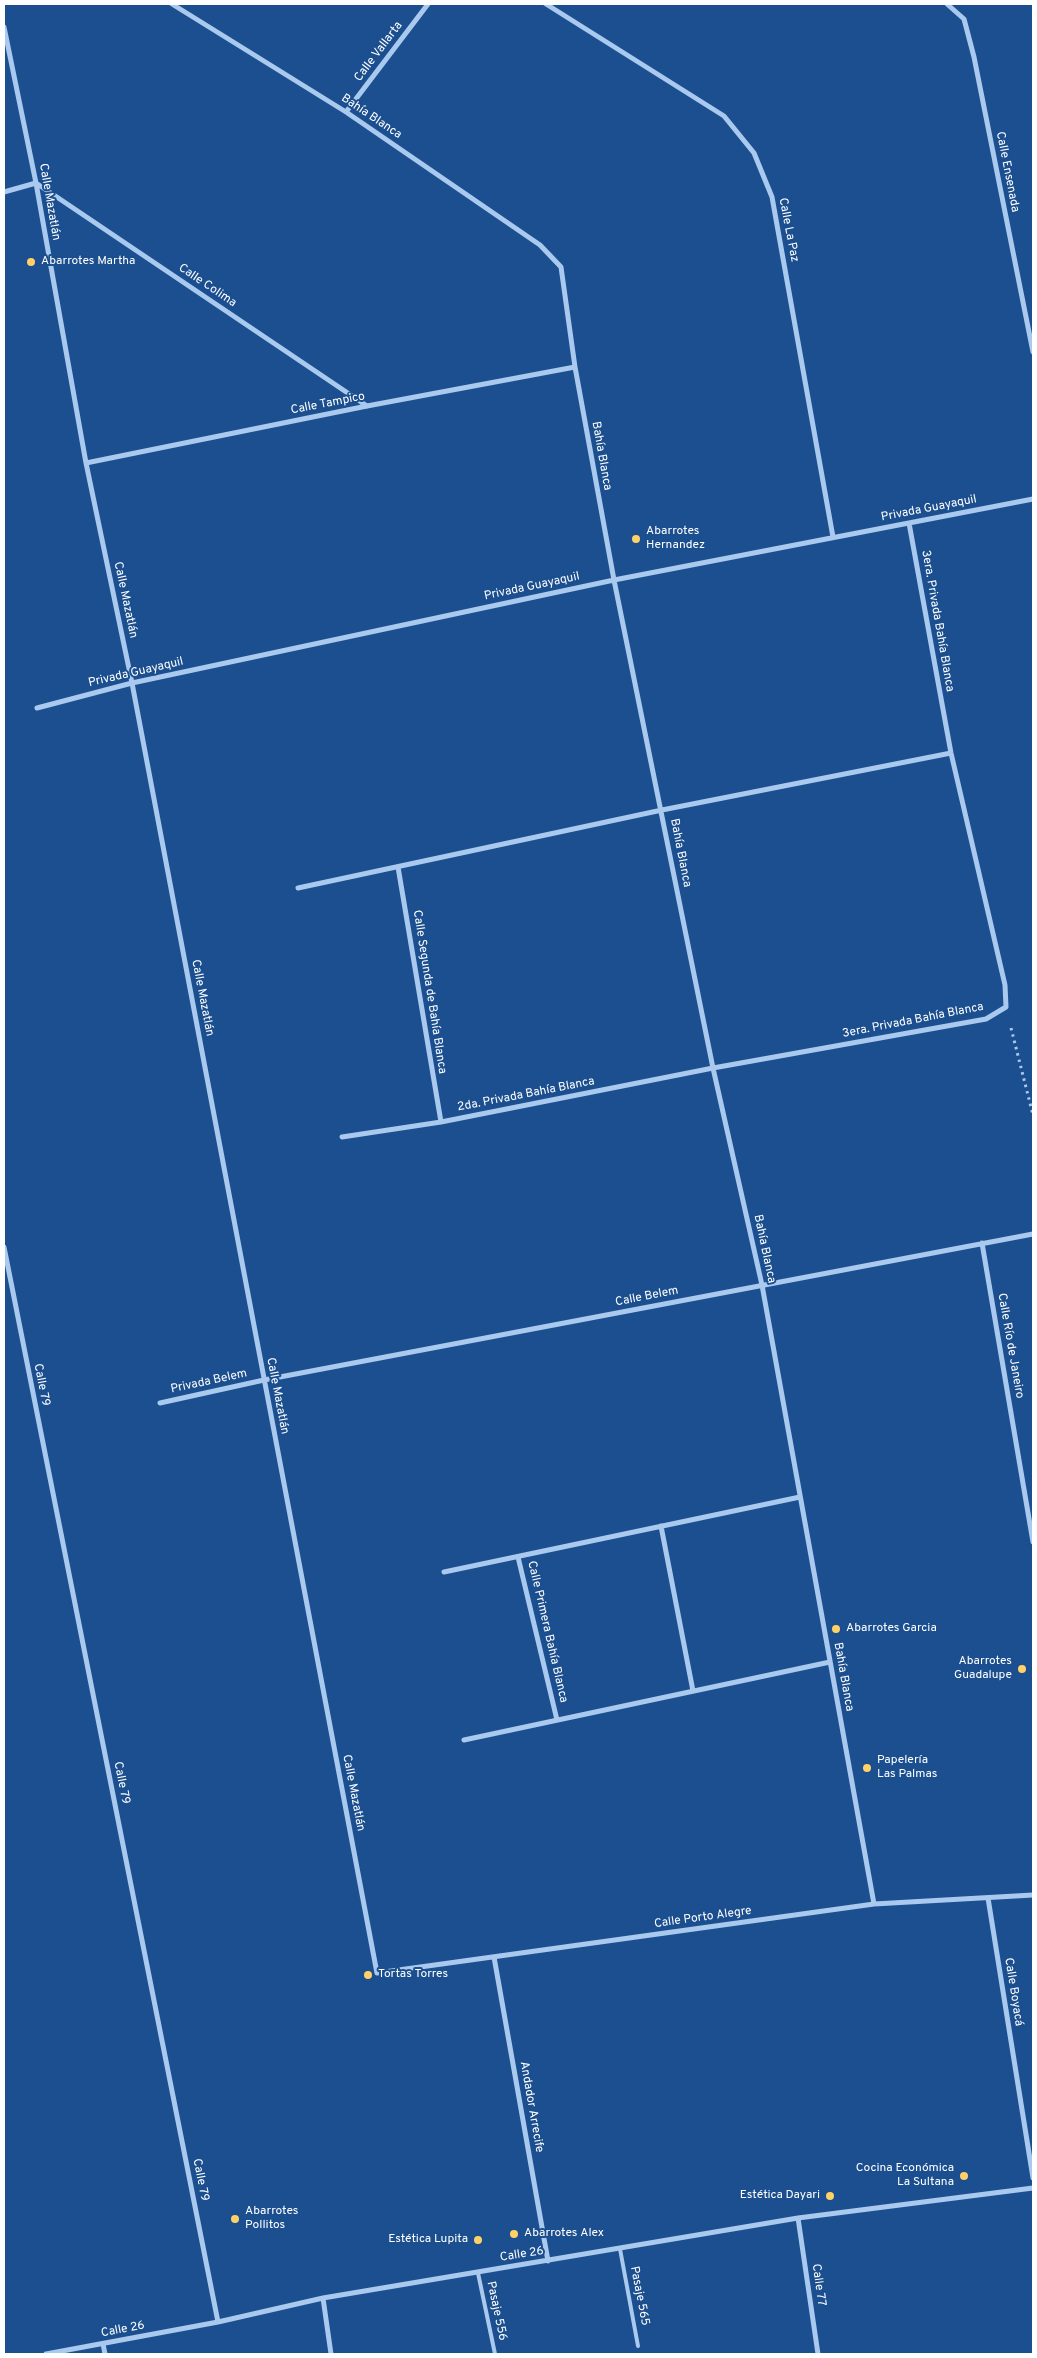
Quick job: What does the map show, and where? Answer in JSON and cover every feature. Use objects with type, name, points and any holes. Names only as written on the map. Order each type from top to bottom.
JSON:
[{"type":"street","name":"Bahía Blanca","points":[[172,4],[346,112],[540,245],[561,267],[575,367],[614,580],[714,1068],[762,1285],[874,1904]]},
{"type":"street","name":"Calle Vallarta","points":[[346,112],[428,4]]},
{"type":"street","name":"Calle La Paz","points":[[546,4],[724,116],[754,153],[772,197],[833,537]]},
{"type":"street","name":"Calle Ensenada","points":[[947,4],[964,20],[974,57],[1033,352]]},
{"type":"street","name":"Calle Mazatlán","points":[[4,26],[36,183],[86,463],[132,684],[377,1973]]},
{"type":"street","points":[[4,192],[36,183]]},
{"type":"street","name":"Calle Colima","points":[[36,183],[367,406]]},
{"type":"street","name":"Calle Tampico","points":[[86,463],[367,406],[575,367]]},
{"type":"street","name":"Privada Guayaquil","points":[[37,708],[132,684],[614,580],[1033,499]]},
{"type":"street","name":"3era. Privada Bahía Blanca","points":[[714,1068],[986,1019],[1006,1007],[1005,985],[951,753],[909,523]]},
{"type":"street","points":[[298,888],[662,810],[951,753]]},
{"type":"street","name":"Calle Segunda de Bahía Blanca","points":[[398,866],[441,1122]]},
{"type":"street","name":"2da. Privada Bahía Blanca","points":[[342,1136],[441,1122],[714,1068]]},
{"type":"street","name":"Calle Belem","points":[[264,1380],[1033,1234]]},
{"type":"street","name":"Calle Río de Janeiro","points":[[982,1243],[1033,1542]]},
{"type":"street","name":"Calle 79","points":[[4,1247],[218,2322]]},
{"type":"street","name":"Privada Belem","points":[[160,1403],[264,1380]]},
{"type":"street","name":"Calle Primera Bahía Blanca","points":[[800,1497],[518,1557],[558,1720],[830,1662]]},
{"type":"street","points":[[661,1526],[693,1691]]},
{"type":"street","points":[[444,1572],[518,1557]]},
{"type":"street","points":[[464,1740],[558,1720]]},
{"type":"street","name":"Calle Porto Alegre","points":[[377,1973],[874,1904],[1033,1895]]},
{"type":"street","name":"Calle Boyacá","points":[[988,1898],[1033,2178]]},
{"type":"street","name":"Andador Arrecife","points":[[494,1957],[548,2261]]},
{"type":"street","name":"Calle 26","points":[[46,2354],[218,2322],[323,2298],[798,2218],[1033,2188]]},
{"type":"street","name":"Calle 77","points":[[798,2218],[818,2354]]},
{"type":"street","points":[[323,2298],[331,2354]]},
{"type":"street","points":[[103,2344],[104,2354]]},
{"type":"lane","name":"Pasaje 565","points":[[620,2249],[638,2346]]},
{"type":"lane","name":"Pasaje 556","points":[[478,2272],[495,2354]]},
{"type":"path","points":[[1006,1007],[1033,1115]]},
{"type":"place","name":"Abarrotes Martha","points":[[31,262]]},
{"type":"place","name":"Abarrotes Hernandez","points":[[636,539]]},
{"type":"place","name":"Abarrotes Garcia","points":[[836,1629]]},
{"type":"place","name":"Abarrotes Guadalupe","points":[[1022,1669]]},
{"type":"place","name":"Papelería Las Palmas","points":[[867,1768]]},
{"type":"place","name":"Tortas Torres","points":[[368,1975]]},
{"type":"place","name":"Cocina Económica La Sultana","points":[[964,2176]]},
{"type":"place","name":"Estética Dayari","points":[[830,2196]]},
{"type":"place","name":"Abarrotes Pollitos","points":[[235,2219]]},
{"type":"place","name":"Abarrotes Alex","points":[[514,2234]]},
{"type":"place","name":"Estética Lupita","points":[[478,2240]]}]
